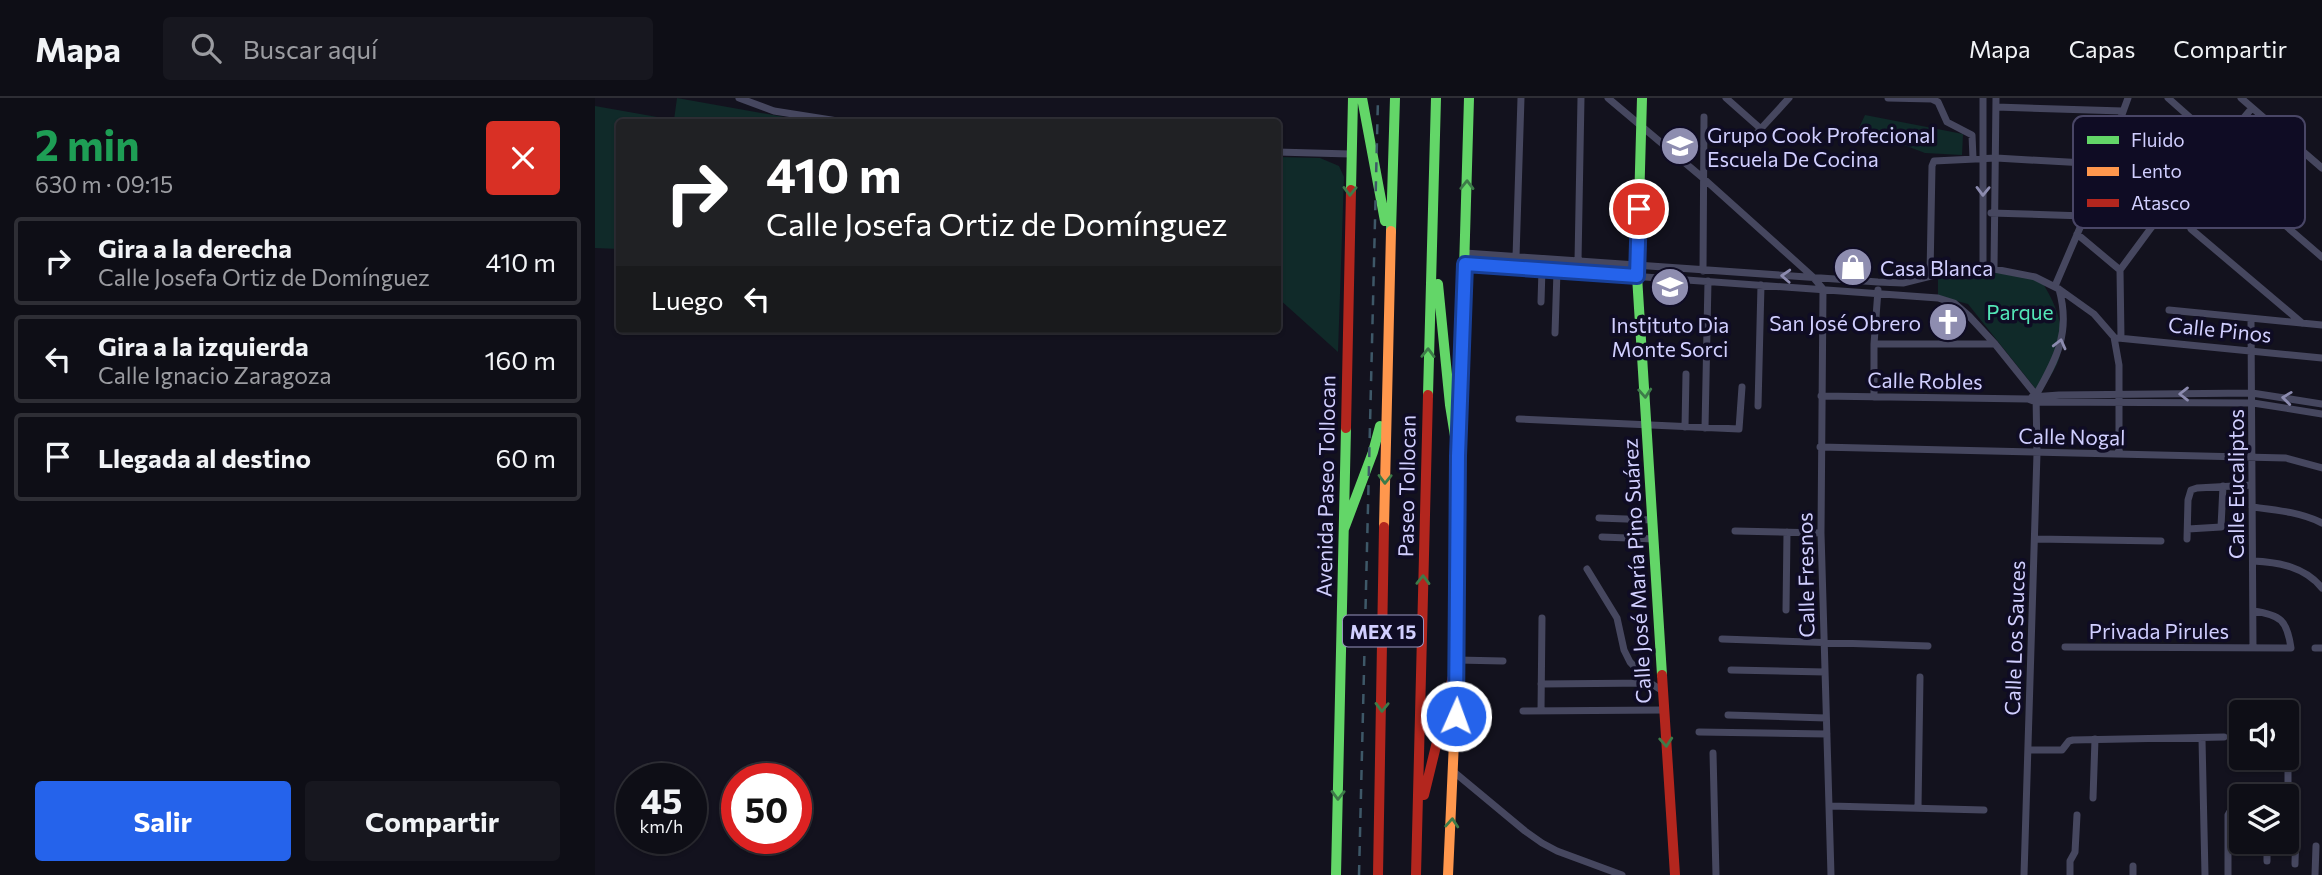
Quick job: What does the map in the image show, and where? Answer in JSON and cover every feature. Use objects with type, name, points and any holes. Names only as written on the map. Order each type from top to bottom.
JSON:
[{"type":"main road","name":"Avenida Paseo Tollocan","points":[[1336,875],[1353,98]]},
{"type":"main road","points":[[1361,98],[1391,253]]},
{"type":"main road","name":"Paseo Tollocan","points":[[1378,875],[1395,98]]},
{"type":"main road","name":"Paseo Tollocan","points":[[1416,875],[1436,98]]},
{"type":"main road","points":[[1448,875],[1454,772],[1458,456],[1469,98]]},
{"type":"main road","name":"Calle José María Pino Suárez","points":[[1641,98],[1637,270],[1675,875]]},
{"type":"main road","points":[[1431,252],[1438,285],[1458,456]]},
{"type":"main road","points":[[1344,529],[1352,503],[1371,462],[1387,387]]},
{"type":"main road","points":[[1417,820],[1457,660]]},
{"type":"street","points":[[739,98],[774,111],[825,119]]},
{"type":"street","points":[[1516,257],[1521,98]]},
{"type":"street","points":[[1578,261],[1581,98]]},
{"type":"street","points":[[1608,98],[1703,178],[1823,289]]},
{"type":"street","points":[[1726,98],[1758,131],[1789,98]]},
{"type":"street","points":[[1888,98],[1916,98],[1938,102],[1947,122],[1972,135],[1973,158]]},
{"type":"street","points":[[1983,98],[1983,269]]},
{"type":"street","points":[[1994,269],[1996,98]]},
{"type":"street","points":[[2121,116],[2128,98]]},
{"type":"street","points":[[2168,98],[2188,116]]},
{"type":"street","points":[[2241,98],[2261,116]]},
{"type":"street","points":[[1996,107],[2123,111]]},
{"type":"street","points":[[2245,116],[2252,108]]},
{"type":"street","points":[[1703,271],[1704,117]]},
{"type":"street","points":[[1281,152],[1350,154]]},
{"type":"street","points":[[2305,153],[2322,168]]},
{"type":"street","points":[[1930,275],[1933,163],[1936,159],[1996,158],[2073,162]]},
{"type":"street","points":[[1983,213],[2073,216]]},
{"type":"street","points":[[2034,399],[2056,360],[2062,336],[2063,306],[2057,287],[2080,228]]},
{"type":"street","points":[[2119,454],[2120,270],[2151,228]]},
{"type":"street","points":[[2288,228],[2322,257]]},
{"type":"street","points":[[2191,229],[2302,323]]},
{"type":"street","points":[[2077,234],[2120,270]]},
{"type":"street","points":[[1465,258],[1516,257],[1578,261],[1708,281],[1946,300],[1961,309],[1995,344],[2034,399]]},
{"type":"street","points":[[1465,258],[1557,271],[1703,271],[1878,282],[1912,281],[1930,275],[1994,269],[2035,277],[2057,287],[2094,314],[2118,337]]},
{"type":"street","points":[[1541,302],[1542,269]]},
{"type":"street","points":[[1555,332],[1557,271]]},
{"type":"street","points":[[1705,428],[1708,281]]},
{"type":"street","points":[[1874,397],[1878,282]]},
{"type":"street","points":[[1758,406],[1761,285]]},
{"type":"street","name":"Calle Fresnos","points":[[1823,289],[1821,533],[1831,875]]},
{"type":"street","points":[[2169,310],[2322,325]]},
{"type":"street","name":"Calle Eucaliptos","points":[[2252,320],[2253,648]]},
{"type":"street","name":"Calle Pinos","points":[[2118,337],[2322,358]]},
{"type":"street","points":[[1874,344],[1995,344]]},
{"type":"street","points":[[1685,427],[1686,374]]},
{"type":"street","points":[[1519,419],[1739,429],[1742,387]]},
{"type":"street","points":[[2034,399],[2120,394],[2252,393],[2322,404]]},
{"type":"street","name":"Calle Robles","points":[[1821,396],[2034,399]]},
{"type":"street","points":[[2034,399],[2120,403],[2253,403],[2322,414]]},
{"type":"street","name":"Calle Los Sauces","points":[[2024,875],[2037,453],[2034,399]]},
{"type":"street","name":"Calle Nogal","points":[[1821,447],[2286,458],[2322,468]]},
{"type":"street","points":[[2187,539],[2188,500],[2191,490],[2252,485]]},
{"type":"street","points":[[2187,529],[2221,527],[2223,486]]},
{"type":"street","points":[[2252,507],[2282,510],[2311,517],[2322,523]]},
{"type":"street","points":[[1599,518],[1653,520]]},
{"type":"street","points":[[1735,531],[1821,533]]},
{"type":"street","points":[[1786,610],[1787,532]]},
{"type":"street","points":[[1602,537],[1654,539]]},
{"type":"street","points":[[2035,539],[2161,541]]},
{"type":"street","points":[[2253,561],[2278,562],[2304,572],[2321,584]]},
{"type":"street","points":[[1587,569],[1617,618],[1624,650],[1630,662],[1663,691]]},
{"type":"street","name":"Privada Pirules","points":[[2065,647],[2291,649],[2289,631],[2279,618],[2270,613],[2253,611]]},
{"type":"street","points":[[1541,711],[1542,618]]},
{"type":"street","points":[[1722,639],[1928,646]]},
{"type":"street","points":[[1457,660],[1503,661]]},
{"type":"street","points":[[1731,670],[1825,672]]},
{"type":"street","points":[[1918,808],[1920,677]]},
{"type":"street","points":[[1541,684],[1650,682]]},
{"type":"street","points":[[1523,711],[1664,710]]},
{"type":"street","points":[[1728,715],[1826,718]]},
{"type":"street","points":[[1699,732],[1827,734]]},
{"type":"street","points":[[2028,750],[2062,750],[2069,741],[2095,739],[2224,737]]},
{"type":"street","points":[[2202,738],[2205,875]]},
{"type":"street","points":[[2093,798],[2095,739]]},
{"type":"street","points":[[1713,753],[1716,875]]},
{"type":"street","points":[[1454,772],[1542,843],[1622,875]]},
{"type":"street","points":[[1830,806],[1985,810]]},
{"type":"street","points":[[2228,875],[2229,813]]},
{"type":"street","points":[[2070,875],[2071,859],[2075,854],[2077,815]]},
{"type":"street","points":[[2315,875],[2316,846]]},
{"type":"street","points":[[2267,854],[2267,861]]},
{"type":"street","points":[[2295,854],[2295,864]]},
{"type":"street","points":[[2133,866],[2133,875]]},
{"type":"green space","points":[[677,98],[795,119],[674,119]]},
{"type":"green space","points":[[595,106],[668,119],[616,119],[616,249],[595,248]]},
{"type":"green space","points":[[1865,115],[1963,134],[1962,155],[1925,153],[1859,128]]},
{"type":"green space","points":[[1281,157],[1320,158],[1339,166],[1344,177],[1338,352],[1281,301]]},
{"type":"green space","name":"Parque","points":[[1995,269],[2040,279],[2059,317],[2062,338],[2059,359],[2039,393],[1968,304],[1938,296],[1938,275]]},
{"type":"railway","points":[[1359,875],[1378,98]]},
{"type":"traffic: fast","points":[[1351,190],[1353,98]]},
{"type":"traffic: fast","points":[[1362,98],[1385,221]]},
{"type":"traffic: fast","points":[[1391,231],[1395,98]]},
{"type":"traffic: fast","points":[[1428,395],[1436,98]]},
{"type":"traffic: fast","points":[[1458,476],[1469,98]]},
{"type":"traffic: fast","points":[[1642,98],[1637,276],[1662,675]]},
{"type":"traffic: fast","points":[[1438,284],[1450,405],[1458,455]]},
{"type":"traffic: fast","points":[[1344,529],[1380,426]]},
{"type":"traffic: fast","points":[[1336,875],[1346,428]]},
{"type":"traffic: slow","points":[[1384,527],[1391,231]]},
{"type":"traffic: slow","points":[[1448,875],[1455,719],[1458,476]]},
{"type":"traffic: jam","points":[[1346,428],[1351,190]]},
{"type":"traffic: jam","points":[[1416,875],[1428,395]]},
{"type":"traffic: jam","points":[[1378,875],[1384,527]]},
{"type":"traffic: jam","points":[[1424,795],[1457,660]]},
{"type":"traffic: jam","points":[[1662,675],[1675,875]]},
{"type":"place","name":"Grupo Cook Profecional Escuela De Cocina","points":[[1680,146]]},
{"type":"place","name":"Casa Blanca","points":[[1853,267]]},
{"type":"place","name":"Instituto Dia Monte Sorci","points":[[1670,287]]},
{"type":"place","name":"San José Obrero","points":[[1948,322]]},
{"type":"route","points":[[1456,716],[1458,456],[1465,264],[1637,276],[1639,209]]}]
